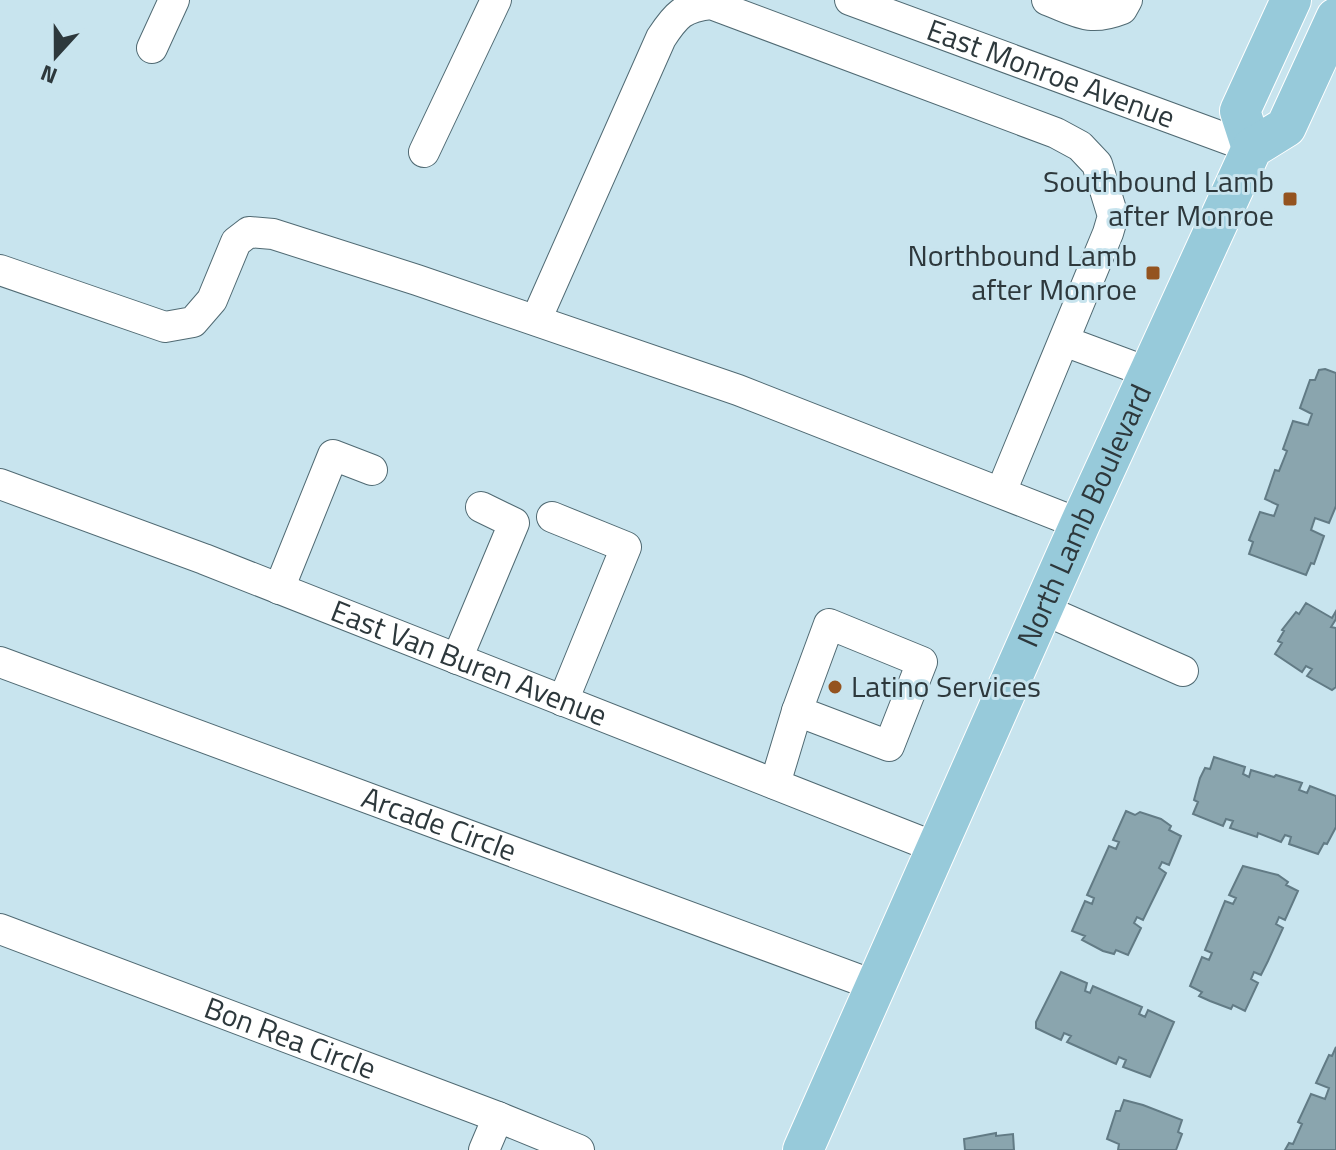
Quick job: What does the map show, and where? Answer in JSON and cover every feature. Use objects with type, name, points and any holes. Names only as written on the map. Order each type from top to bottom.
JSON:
[{"type":"main road","points":[[1291,0],[1240,111],[1252,148],[1286,127],[1336,18]]},
{"type":"main road","name":"North Lamb Boulevard","points":[[803,1150],[1080,524],[1252,148]]},
{"type":"street","points":[[152,48],[174,0]]},
{"type":"street","points":[[424,152],[496,0]]},
{"type":"street","name":"East Monroe Avenue","points":[[850,0],[1252,148]]},
{"type":"street","points":[[1047,0],[1083,14],[1103,16],[1122,9],[1127,0]]},
{"type":"street","points":[[536,320],[661,38],[674,17],[692,6],[711,4],[1056,133],[1080,146],[1097,164],[1113,216],[1104,247],[1001,492]]},
{"type":"street","points":[[0,270],[165,327],[193,322],[212,300],[236,242],[249,232],[273,234],[738,390],[1080,524]]},
{"type":"street","points":[[1064,341],[1150,373]]},
{"type":"street","points":[[279,589],[333,455],[372,470]]},
{"type":"street","name":"East Van Buren Avenue","points":[[0,484],[279,589],[937,848]]},
{"type":"street","points":[[457,659],[514,523],[481,507]]},
{"type":"street","points":[[552,517],[626,547],[563,701]]},
{"type":"street","points":[[1042,609],[1183,671]]},
{"type":"street","points":[[775,784],[797,711],[829,624],[922,662],[889,746],[797,711]]},
{"type":"street","name":"Arcade Circle","points":[[0,662],[876,986]]},
{"type":"street","name":"Bon Rea Circle","points":[[0,929],[579,1150]]},
{"type":"street","points":[[484,1150],[498,1117]]},
{"type":"building","points":[[1319,370],[1336,373],[1336,506],[1329,523],[1315,518],[1311,530],[1324,536],[1314,564],[1311,563],[1306,575],[1249,554],[1253,542],[1249,540],[1260,512],[1274,516],[1278,505],[1265,499],[1275,470],[1279,471],[1287,451],[1283,449],[1293,421],[1308,425],[1312,414],[1300,408],[1310,380],[1315,380]]},
{"type":"building","points":[[1306,603],[1332,618],[1336,611],[1331,627],[1336,628],[1336,687],[1332,690],[1307,676],[1312,669],[1306,666],[1302,672],[1275,654],[1282,643],[1278,641],[1282,630]]},
{"type":"building","points":[[1214,757],[1245,767],[1243,774],[1249,777],[1251,770],[1276,775],[1302,783],[1299,790],[1307,793],[1310,786],[1336,796],[1336,827],[1327,844],[1324,843],[1318,854],[1289,844],[1291,837],[1285,835],[1281,842],[1258,833],[1257,837],[1230,828],[1233,821],[1226,819],[1223,826],[1193,814],[1198,802],[1194,800],[1200,778],[1205,768],[1210,769]]},
{"type":"building","points":[[1126,811],[1161,819],[1171,826],[1169,830],[1181,836],[1169,865],[1162,862],[1159,868],[1166,873],[1143,920],[1137,917],[1134,923],[1141,928],[1128,955],[1116,950],[1114,954],[1103,951],[1082,940],[1085,936],[1072,931],[1085,901],[1092,904],[1094,898],[1087,895],[1109,846],[1116,849],[1119,842],[1113,840]]},
{"type":"building","points":[[1243,866],[1278,875],[1288,882],[1286,885],[1298,891],[1285,920],[1279,917],[1276,924],[1283,928],[1261,975],[1254,972],[1251,979],[1258,983],[1245,1011],[1233,1005],[1231,1009],[1199,996],[1202,992],[1190,986],[1202,957],[1209,960],[1212,953],[1205,950],[1225,901],[1233,904],[1236,898],[1229,895]]},
{"type":"building","points":[[1061,972],[1087,983],[1085,991],[1090,993],[1093,986],[1142,1007],[1139,1014],[1145,1017],[1148,1010],[1174,1022],[1150,1077],[1123,1067],[1126,1060],[1119,1057],[1116,1064],[1067,1042],[1071,1036],[1064,1033],[1061,1040],[1036,1028],[1036,1022]]},
{"type":"building","points":[[1336,1047],[1336,1150],[1285,1150],[1289,1143],[1293,1144],[1302,1124],[1298,1122],[1311,1094],[1325,1099],[1329,1088],[1316,1083]]},
{"type":"building","points":[[1124,1100],[1182,1120],[1178,1132],[1182,1134],[1176,1150],[1118,1150],[1119,1144],[1107,1139],[1116,1111],[1120,1111]]},
{"type":"building","points":[[996,1133],[996,1136],[1013,1134],[1014,1150],[965,1150],[964,1139]]},
{"type":"place","name":"Southbound Lamb after Monroe","points":[[1290,199]]},
{"type":"place","name":"Northbound Lamb after Monroe","points":[[1153,273]]},
{"type":"place","name":"Latino Services","points":[[835,687]]}]
